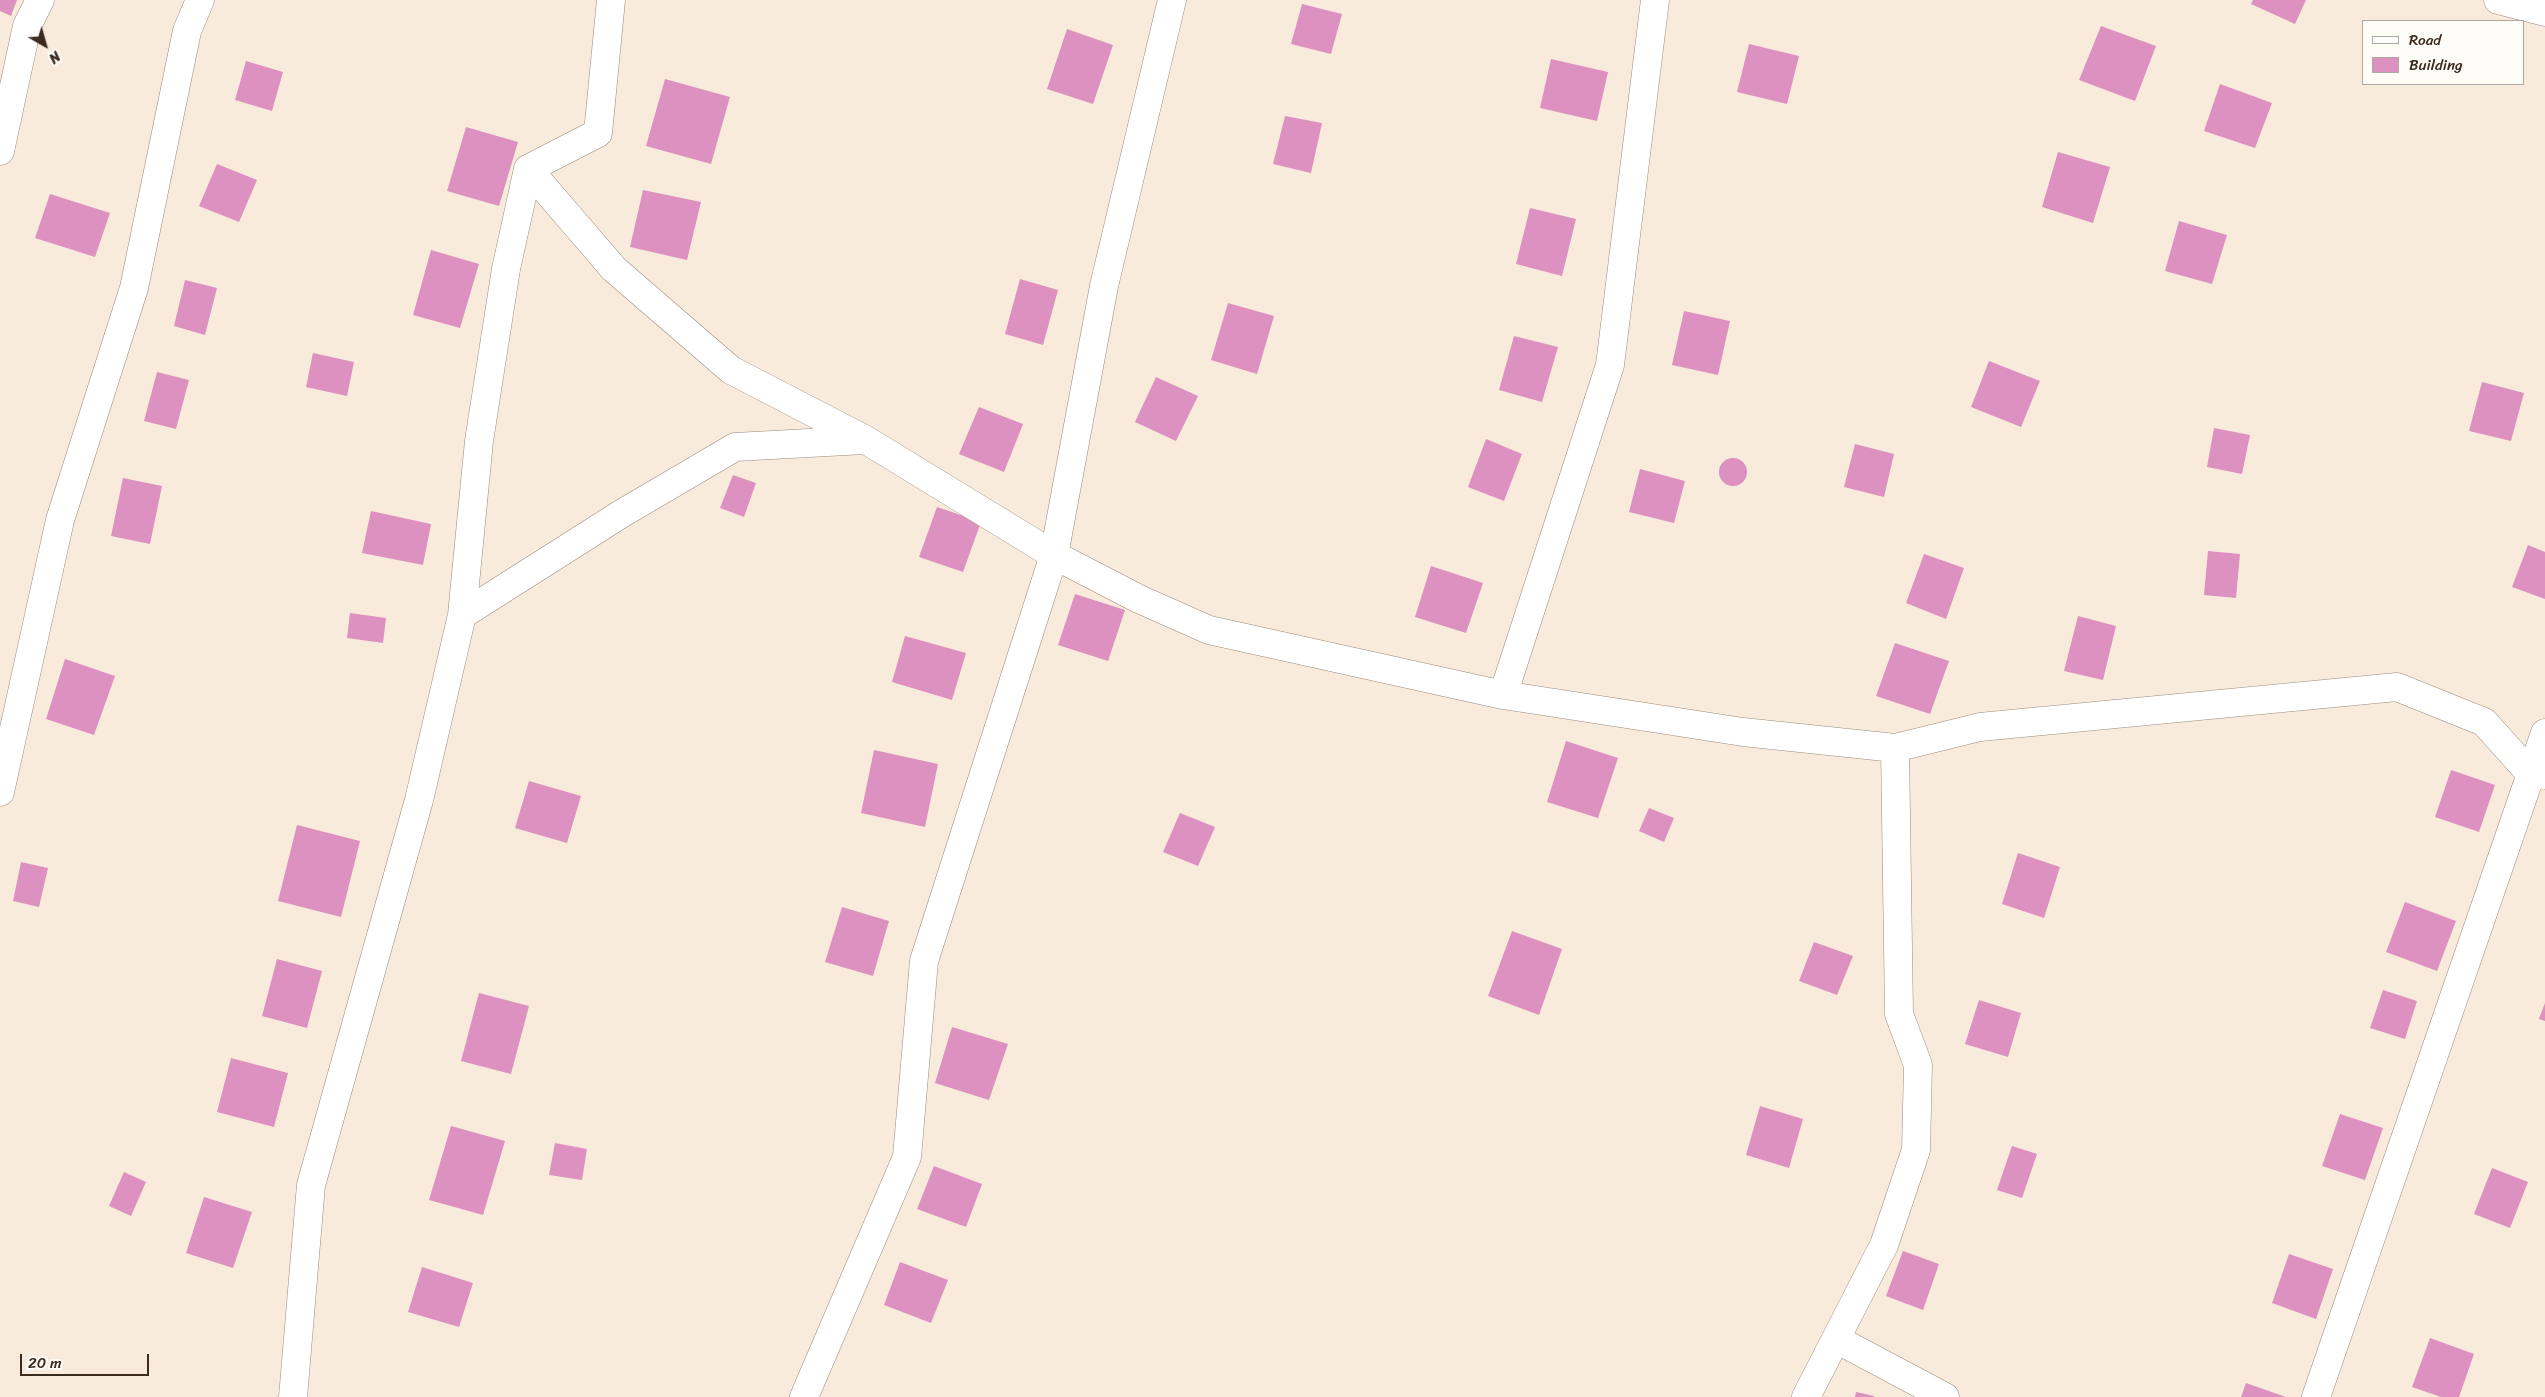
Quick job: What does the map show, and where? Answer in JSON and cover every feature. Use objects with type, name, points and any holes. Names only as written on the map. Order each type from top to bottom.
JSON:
[{"type":"street","points":[[0,151],[27,26],[40,0]]},
{"type":"street","points":[[0,792],[60,520],[134,288],[187,31],[200,0]]},
{"type":"street","points":[[293,1397],[311,1185],[419,800],[462,615],[479,441],[506,269],[528,169],[598,132],[611,0]]},
{"type":"street","points":[[804,1397],[906,1157],[924,961],[1054,555],[1104,286],[1172,0]]},
{"type":"street","points":[[1504,695],[1610,365],[1655,0]]},
{"type":"street","points":[[2498,0],[2545,12]]},
{"type":"street","points":[[528,169],[614,269],[731,370],[866,440],[1054,555],[1139,599],[1208,630],[1504,695],[1743,732],[1895,748],[1980,727],[2397,686],[2484,722],[2538,774]]},
{"type":"street","points":[[462,615],[621,514],[735,447],[866,440]]},
{"type":"street","points":[[2316,1397],[2538,774],[2545,733]]},
{"type":"street","points":[[1806,1397],[1884,1245],[1916,1150],[1918,1065],[1899,1014],[1895,748]]},
{"type":"street","points":[[1836,1340],[1945,1397]]},
{"type":"building","points":[[0,0],[17,0],[11,16],[0,11]]},
{"type":"building","points":[[2253,0],[2306,0],[2295,24],[2251,4]]},
{"type":"building","points":[[1302,4],[1342,14],[1331,54],[1291,44]]},
{"type":"building","points":[[2101,26],[2156,46],[2135,101],[2079,80]]},
{"type":"building","points":[[1067,29],[1113,45],[1093,104],[1047,89]]},
{"type":"building","points":[[1749,44],[1799,56],[1787,104],[1737,92]]},
{"type":"building","points":[[1551,59],[1608,72],[1597,121],[1540,108]]},
{"type":"building","points":[[246,61],[283,72],[272,111],[235,100]]},
{"type":"building","points":[[665,79],[730,97],[711,164],[646,146]]},
{"type":"building","points":[[2220,84],[2272,103],[2255,148],[2204,131]]},
{"type":"building","points":[[1285,116],[1322,123],[1311,173],[1273,164]]},
{"type":"building","points":[[466,127],[518,142],[499,206],[447,191]]},
{"type":"building","points":[[2058,152],[2110,167],[2093,223],[2042,207]]},
{"type":"building","points":[[217,164],[257,180],[239,222],[199,206]]},
{"type":"building","points":[[643,190],[701,202],[687,260],[630,247]]},
{"type":"building","points":[[50,194],[110,213],[95,257],[35,238]]},
{"type":"building","points":[[1530,208],[1576,219],[1562,276],[1516,264]]},
{"type":"building","points":[[2179,221],[2227,235],[2212,284],[2165,271]]},
{"type":"building","points":[[431,250],[479,264],[460,328],[413,315]]},
{"type":"building","points":[[1020,279],[1058,290],[1043,345],[1005,334]]},
{"type":"building","points":[[185,280],[217,288],[205,335],[174,326]]},
{"type":"building","points":[[1228,303],[1274,316],[1257,374],[1211,360]]},
{"type":"building","points":[[1684,311],[1730,321],[1718,375],[1672,365]]},
{"type":"building","points":[[1514,336],[1558,347],[1542,402],[1499,390]]},
{"type":"building","points":[[313,353],[354,362],[347,396],[306,387]]},
{"type":"building","points":[[1989,361],[2040,381],[2021,427],[1971,407]]},
{"type":"building","points":[[157,372],[189,380],[176,429],[144,421]]},
{"type":"building","points":[[1156,377],[1198,396],[1176,441],[1135,422]]},
{"type":"building","points":[[2482,382],[2524,393],[2511,441],[2469,431]]},
{"type":"building","points":[[979,407],[1023,424],[1004,472],[959,454]]},
{"type":"building","points":[[2214,428],[2250,435],[2242,474],[2207,467]]},
{"type":"building","points":[[1486,439],[1522,454],[1504,501],[1468,487]]},
{"type":"building","points":[[1855,444],[1894,454],[1884,497],[1844,487]]},
{"type":"building","points":[[1733,458],[1743,462],[1747,472],[1743,482],[1733,486],[1723,482],[1719,472],[1723,462]]},
{"type":"building","points":[[1640,469],[1685,481],[1674,523],[1629,512]]},
{"type":"building","points":[[733,475],[756,483],[744,517],[720,508]]},
{"type":"building","points":[[123,478],[162,486],[150,544],[111,536]]},
{"type":"building","points":[[937,507],[981,522],[963,572],[919,557]]},
{"type":"building","points":[[371,511],[431,524],[423,565],[362,553]]},
{"type":"building","points":[[2528,545],[2545,552],[2545,599],[2512,587]]},
{"type":"building","points":[[2208,551],[2240,554],[2236,598],[2204,595]]},
{"type":"building","points":[[1924,554],[1964,568],[1946,619],[1906,603]]},
{"type":"building","points":[[1431,566],[1483,583],[1466,633],[1415,617]]},
{"type":"building","points":[[1075,594],[1125,610],[1108,661],[1058,645]]},
{"type":"building","points":[[350,613],[386,618],[383,643],[347,638]]},
{"type":"building","points":[[2078,616],[2116,626],[2103,680],[2064,671]]},
{"type":"building","points":[[905,636],[966,653],[952,700],[892,682]]},
{"type":"building","points":[[1895,643],[1949,661],[1930,714],[1876,696]]},
{"type":"building","points":[[65,659],[115,676],[94,735],[46,719]]},
{"type":"building","points":[[1566,741],[1618,758],[1598,818],[1547,802]]},
{"type":"building","points":[[874,750],[938,764],[925,827],[861,813]]},
{"type":"building","points":[[2451,770],[2495,785],[2479,832],[2435,817]]},
{"type":"building","points":[[529,781],[581,796],[567,843],[515,828]]},
{"type":"building","points":[[1649,808],[1674,818],[1664,842],[1639,831]]},
{"type":"building","points":[[1180,813],[1215,827],[1198,866],[1163,852]]},
{"type":"building","points":[[297,825],[360,841],[341,917],[278,901]]},
{"type":"building","points":[[2018,853],[2060,867],[2044,918],[2002,904]]},
{"type":"building","points":[[21,862],[48,868],[39,907],[13,901]]},
{"type":"building","points":[[2405,902],[2456,921],[2437,971],[2386,952]]},
{"type":"building","points":[[842,907],[889,921],[873,976],[825,962]]},
{"type":"building","points":[[1512,931],[1562,949],[1539,1015],[1488,996]]},
{"type":"building","points":[[1814,942],[1853,956],[1837,995],[1799,981]]},
{"type":"building","points":[[277,959],[322,971],[307,1028],[262,1016]]},
{"type":"building","points":[[2383,990],[2417,1001],[2405,1039],[2370,1028]]},
{"type":"building","points":[[479,993],[529,1006],[511,1074],[461,1061]]},
{"type":"building","points":[[1979,1000],[2021,1013],[2008,1057],[1965,1044]]},
{"type":"building","points":[[2545,1003],[2545,1021],[2539,1019]]},
{"type":"building","points":[[952,1027],[1008,1044],[989,1100],[935,1083]]},
{"type":"building","points":[[231,1058],[288,1073],[274,1127],[217,1112]]},
{"type":"building","points":[[1760,1106],[1803,1119],[1789,1168],[1746,1155]]},
{"type":"building","points":[[2340,1114],[2383,1128],[2365,1180],[2322,1166]]},
{"type":"building","points":[[451,1126],[505,1141],[483,1215],[429,1200]]},
{"type":"building","points":[[555,1143],[587,1149],[582,1180],[549,1175]]},
{"type":"building","points":[[2012,1146],[2037,1154],[2022,1198],[1997,1190]]},
{"type":"building","points":[[934,1166],[982,1184],[966,1227],[917,1209]]},
{"type":"building","points":[[2492,1168],[2528,1182],[2510,1228],[2474,1214]]},
{"type":"building","points":[[124,1172],[146,1182],[131,1216],[109,1206]]},
{"type":"building","points":[[204,1197],[252,1212],[233,1268],[186,1253]]},
{"type":"building","points":[[1903,1251],[1939,1264],[1923,1310],[1886,1296]]},
{"type":"building","points":[[2289,1254],[2333,1269],[2316,1319],[2272,1303]]},
{"type":"building","points":[[900,1262],[948,1280],[931,1323],[884,1305]]},
{"type":"building","points":[[422,1267],[473,1283],[459,1327],[408,1312]]},
{"type":"building","points":[[2430,1338],[2474,1354],[2459,1397],[2441,1397],[2412,1387]]},
{"type":"building","points":[[2246,1383],[2286,1397],[2241,1397]]},
{"type":"building","points":[[1856,1392],[1874,1396],[1874,1397],[1855,1397]]}]
